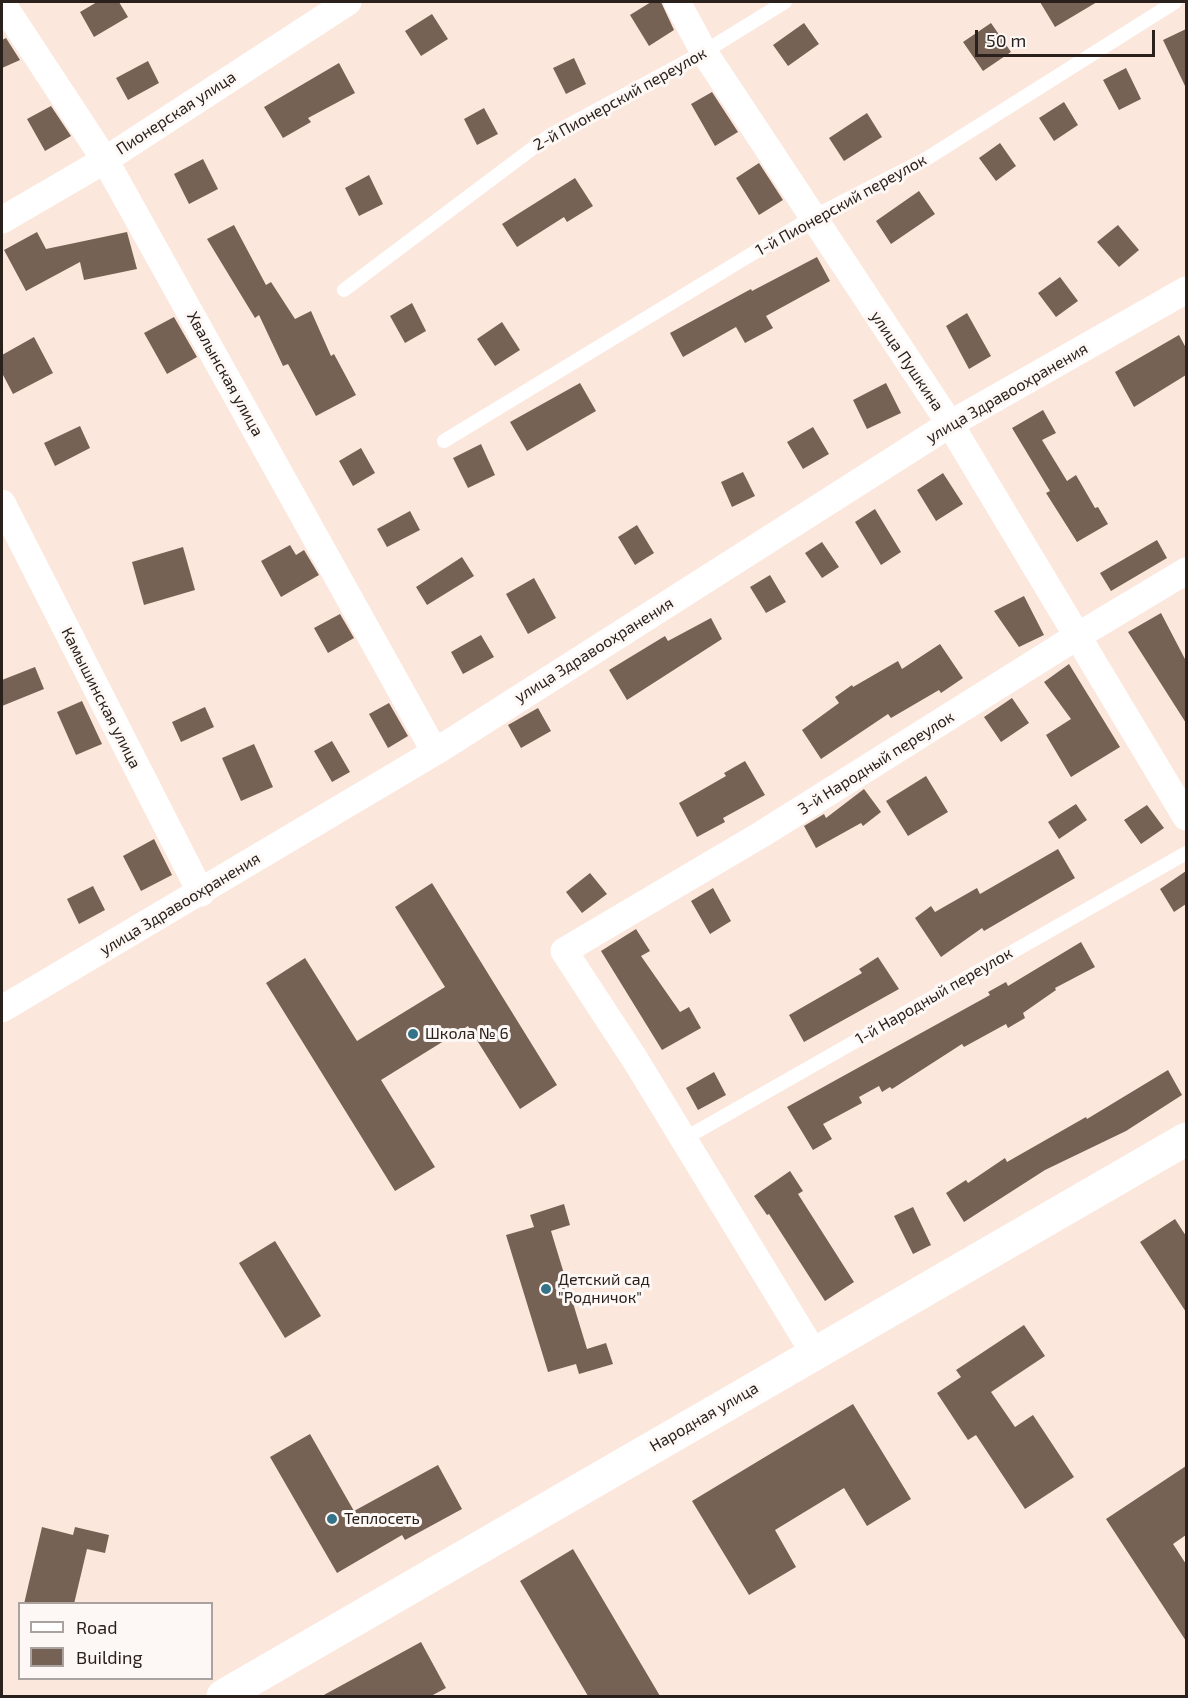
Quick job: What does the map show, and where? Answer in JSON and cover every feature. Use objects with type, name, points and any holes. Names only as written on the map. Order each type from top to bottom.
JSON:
[{"type":"street","name":"Пионерская улица","points":[[2,220],[105,159],[348,2]]},
{"type":"street","name":"улица Пушкина","points":[[676,2],[704,52],[811,218],[950,424],[1186,817]]},
{"type":"street","name":"Хвалынская улица","points":[[2,3],[105,159],[435,752]]},
{"type":"street","name":"улица Здравоохранения","points":[[2,1009],[201,893],[435,752],[950,424],[1186,290]]},
{"type":"street","name":"Камышинская улица","points":[[2,503],[201,893]]},
{"type":"street","name":"3-й Народный переулок","points":[[682,1140],[636,1061],[564,951],[762,834],[1076,637],[1186,571]]},
{"type":"street","name":"Народная улица","points":[[223,1696],[1186,1139]]},
{"type":"street","points":[[682,1140],[814,1353]]},
{"type":"lane","name":"2-й Пионерский переулок","points":[[344,290],[549,136],[704,52],[785,2]]},
{"type":"lane","name":"1-й Пионерский переулок","points":[[444,441],[811,218],[926,159],[1175,2]]},
{"type":"lane","name":"1-й Народный переулок","points":[[682,1140],[1186,853]]},
{"type":"building","points":[[97,2],[119,2],[128,17],[94,37],[80,12]]},
{"type":"building","points":[[651,2],[661,2],[674,30],[649,46],[630,15]]},
{"type":"building","points":[[1040,2],[1097,2],[1055,27]]},
{"type":"building","points":[[432,14],[448,39],[421,56],[405,31]]},
{"type":"building","points":[[804,23],[819,44],[788,66],[773,45]]},
{"type":"building","points":[[991,23],[1011,52],[983,71],[963,42]]},
{"type":"building","points":[[1186,29],[1186,88],[1163,40]]},
{"type":"building","points":[[6,38],[20,60],[2,68],[2,40]]},
{"type":"building","points":[[574,58],[586,84],[566,94],[553,68]]},
{"type":"building","points":[[148,61],[159,83],[128,100],[116,78]]},
{"type":"building","points":[[339,63],[355,93],[308,118],[311,122],[283,138],[264,107]]},
{"type":"building","points":[[1126,68],[1141,99],[1119,110],[1103,80]]},
{"type":"building","points":[[712,92],[738,132],[715,146],[691,104]]},
{"type":"building","points":[[1064,102],[1078,125],[1054,141],[1039,118]]},
{"type":"building","points":[[51,106],[71,136],[45,151],[27,119]]},
{"type":"building","points":[[484,108],[498,134],[477,145],[464,119]]},
{"type":"building","points":[[867,113],[882,137],[844,161],[829,138]]},
{"type":"building","points":[[1000,143],[1016,166],[996,181],[979,158]]},
{"type":"building","points":[[203,159],[218,189],[189,204],[174,174]]},
{"type":"building","points":[[759,163],[783,200],[759,215],[736,178]]},
{"type":"building","points":[[369,175],[383,204],[359,216],[345,188]]},
{"type":"building","points":[[575,178],[593,206],[567,222],[564,217],[517,247],[502,224]]},
{"type":"building","points":[[919,191],[935,214],[891,244],[876,221]]},
{"type":"building","points":[[234,225],[266,285],[271,282],[295,319],[311,311],[331,356],[334,354],[356,395],[316,416],[288,364],[283,366],[259,315],[255,318],[207,239]]},
{"type":"building","points":[[1118,225],[1139,250],[1119,267],[1097,242]]},
{"type":"building","points":[[37,232],[46,249],[127,232],[137,269],[84,280],[80,262],[26,291],[4,250]]},
{"type":"building","points":[[817,257],[830,281],[766,316],[773,328],[745,343],[736,327],[683,357],[670,333],[751,289],[752,291]]},
{"type":"building","points":[[1060,277],[1078,301],[1056,317],[1038,293]]},
{"type":"building","points":[[412,303],[426,331],[405,343],[390,316]]},
{"type":"building","points":[[967,313],[991,356],[969,369],[946,326]]},
{"type":"building","points":[[174,317],[197,357],[167,374],[144,333]]},
{"type":"building","points":[[502,322],[520,350],[495,366],[477,339]]},
{"type":"building","points":[[1179,335],[1186,348],[1186,375],[1134,407],[1115,372]]},
{"type":"building","points":[[34,337],[53,373],[13,394],[2,373],[2,355]]},
{"type":"building","points":[[580,383],[596,411],[527,451],[510,422]]},
{"type":"building","points":[[886,383],[901,413],[867,429],[853,400]]},
{"type":"building","points":[[1043,410],[1056,433],[1042,440],[1067,481],[1076,475],[1095,508],[1098,507],[1108,524],[1077,542],[1046,493],[1050,491],[1012,428]]},
{"type":"building","points":[[80,426],[90,448],[55,466],[44,443]]},
{"type":"building","points":[[813,427],[829,454],[803,469],[787,442]]},
{"type":"building","points":[[481,444],[495,475],[468,488],[453,458]]},
{"type":"building","points":[[361,448],[375,473],[353,486],[339,461]]},
{"type":"building","points":[[743,472],[755,496],[732,507],[721,482]]},
{"type":"building","points":[[943,473],[963,504],[936,521],[917,490]]},
{"type":"building","points":[[875,509],[901,552],[881,565],[855,522]]},
{"type":"building","points":[[410,511],[420,530],[387,547],[377,529]]},
{"type":"building","points":[[637,525],[654,553],[635,565],[618,537]]},
{"type":"building","points":[[1157,540],[1167,558],[1111,591],[1100,573]]},
{"type":"building","points":[[822,542],[839,567],[822,578],[805,553]]},
{"type":"building","points":[[290,545],[296,555],[304,550],[319,575],[281,597],[261,561]]},
{"type":"building","points":[[183,547],[195,590],[144,605],[132,562]]},
{"type":"building","points":[[462,557],[474,576],[427,605],[416,587]]},
{"type":"building","points":[[770,575],[786,602],[766,613],[750,587]]},
{"type":"building","points":[[534,578],[556,618],[528,634],[506,594]]},
{"type":"building","points":[[1024,596],[1044,635],[1019,647],[994,611]]},
{"type":"building","points":[[1161,613],[1186,661],[1186,723],[1128,632]]},
{"type":"building","points":[[340,614],[354,638],[328,653],[314,628]]},
{"type":"building","points":[[711,618],[722,639],[627,700],[609,670],[665,636],[668,641]]},
{"type":"building","points":[[481,635],[494,657],[463,674],[451,652]]},
{"type":"building","points":[[940,644],[963,678],[941,693],[939,690],[891,718],[888,714],[821,759],[802,730],[839,703],[835,697],[852,685],[853,687],[898,661],[902,669]]},
{"type":"building","points":[[1069,664],[1120,747],[1071,777],[1046,735],[1071,719],[1044,682]]},
{"type":"building","points":[[35,667],[44,689],[2,706],[2,680]]},
{"type":"building","points":[[1012,698],[1029,723],[1001,742],[984,717]]},
{"type":"building","points":[[82,701],[102,744],[76,755],[57,712]]},
{"type":"building","points":[[389,703],[408,736],[388,748],[369,714]]},
{"type":"building","points":[[205,707],[214,727],[181,742],[172,722]]},
{"type":"building","points":[[538,708],[551,731],[521,748],[508,725]]},
{"type":"building","points":[[332,741],[350,772],[332,782],[314,751]]},
{"type":"building","points":[[254,744],[273,787],[241,801],[222,758]]},
{"type":"building","points":[[745,761],[765,795],[723,818],[725,822],[697,837],[679,803],[726,776],[724,773]]},
{"type":"building","points":[[926,776],[948,812],[908,836],[886,801]]},
{"type":"building","points":[[864,789],[881,812],[863,826],[861,823],[816,848],[804,826],[824,814],[826,818]]},
{"type":"building","points":[[1076,804],[1087,820],[1059,839],[1048,822]]},
{"type":"building","points":[[1147,805],[1164,828],[1141,844],[1124,820]]},
{"type":"building","points":[[154,839],[172,875],[141,891],[123,856]]},
{"type":"building","points":[[1058,849],[1075,878],[984,931],[982,928],[941,957],[915,918],[931,906],[935,912],[977,888],[980,894]]},
{"type":"building","points":[[1186,871],[1186,904],[1174,912],[1160,889]]},
{"type":"building","points":[[590,873],[607,894],[582,913],[566,892]]},
{"type":"building","name":"Школа № 6","points":[[432,883],[557,1085],[520,1109],[468,1026],[381,1080],[435,1167],[395,1191],[266,983],[305,958],[357,1041],[445,987],[395,907]]},
{"type":"building","points":[[93,886],[105,910],[79,924],[67,899]]},
{"type":"building","points":[[713,888],[731,921],[710,934],[691,901]]},
{"type":"building","points":[[636,929],[650,951],[641,956],[680,1012],[689,1007],[701,1028],[662,1050],[601,951]]},
{"type":"building","points":[[1081,942],[1095,967],[1055,988],[1056,990],[1023,1013],[1025,1018],[1008,1028],[1006,1024],[964,1047],[962,1044],[892,1089],[890,1087],[882,1092],[879,1086],[859,1097],[862,1103],[823,1124],[832,1139],[813,1150],[787,1107],[990,995],[988,992],[1006,982],[1008,986]]},
{"type":"building","points":[[878,957],[899,989],[804,1042],[789,1015],[862,973],[859,969]]},
{"type":"building","points":[[1168,1070],[1182,1095],[1126,1131],[1045,1170],[964,1222],[946,1193],[966,1180],[968,1183],[1005,1158],[1007,1162],[1086,1117],[1087,1119]]},
{"type":"building","points":[[714,1072],[726,1095],[698,1110],[686,1088]]},
{"type":"building","points":[[790,1171],[803,1191],[798,1194],[854,1282],[825,1301],[769,1214],[767,1215],[754,1196]]},
{"type":"building","name":"Детский сад \"Родничок\"","points":[[564,1204],[570,1225],[551,1231],[587,1349],[606,1343],[613,1364],[579,1374],[576,1364],[548,1372],[506,1235],[534,1227],[530,1215]]},
{"type":"building","points":[[913,1207],[931,1245],[913,1254],[894,1216]]},
{"type":"building","points":[[1175,1219],[1186,1236],[1186,1312],[1140,1242]]},
{"type":"building","points":[[275,1241],[321,1316],[285,1338],[239,1263]]},
{"type":"building","points":[[1024,1325],[1045,1356],[991,1392],[1015,1427],[1033,1415],[1074,1477],[1025,1509],[976,1435],[968,1440],[937,1393],[961,1377],[956,1370]]},
{"type":"building","points":[[853,1404],[911,1499],[867,1526],[844,1488],[775,1530],[796,1567],[749,1595],[692,1501]]},
{"type":"building","points":[[310,1434],[354,1511],[438,1465],[462,1509],[405,1540],[402,1535],[337,1573],[270,1457]]},
{"type":"building","points":[[1186,1466],[1186,1535],[1173,1544],[1186,1564],[1186,1641],[1106,1519]]},
{"type":"building","points":[[42,1527],[73,1535],[75,1527],[109,1535],[105,1553],[87,1549],[74,1602],[24,1602]]},
{"type":"building","points":[[573,1549],[660,1696],[588,1696],[520,1581]]},
{"type":"building","points":[[421,1642],[446,1688],[431,1696],[322,1696]]},
{"type":"place","name":"Школа № 6","points":[[413,1034]]},
{"type":"place","name":"Детский сад \"Родничок\"","points":[[546,1289]]},
{"type":"place","name":"Теплосеть","points":[[332,1519]]}]
